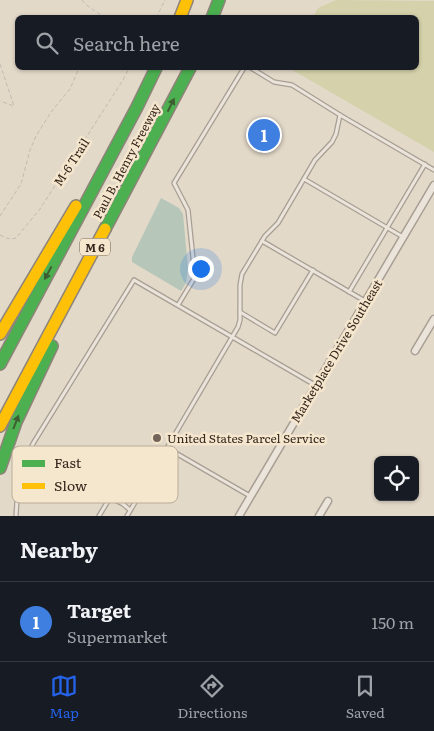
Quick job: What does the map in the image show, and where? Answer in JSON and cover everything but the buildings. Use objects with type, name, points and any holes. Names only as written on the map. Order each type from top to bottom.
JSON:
[{"type":"highway","points":[[181,15],[187,0]]},
{"type":"highway","points":[[213,15],[219,0]]},
{"type":"highway","name":"Paul B. Henry Freeway","points":[[0,364],[155,70]]},
{"type":"highway","name":"Paul B. Henry Freeway","points":[[0,426],[189,70]]},
{"type":"highway","points":[[0,334],[94,175],[137,107]]},
{"type":"highway","points":[[0,468],[16,422],[35,380],[138,176],[161,125]]},
{"type":"street","name":"Marketplace Drive Southeast","points":[[238,516],[434,185]]},
{"type":"street","points":[[415,351],[434,321]]},
{"type":"street","points":[[319,516],[328,501]]},
{"type":"lane","points":[[178,305],[195,276],[188,210],[174,183],[243,70]]},
{"type":"lane","points":[[254,70],[274,82],[292,85],[434,170]]},
{"type":"lane","points":[[168,446],[240,320],[240,285],[242,274],[265,236],[278,223],[316,160],[332,142],[336,134],[340,115]]},
{"type":"lane","points":[[349,292],[425,164]]},
{"type":"lane","points":[[304,179],[403,237]]},
{"type":"lane","points":[[262,241],[365,302]]},
{"type":"lane","points":[[240,312],[275,333],[312,270]]},
{"type":"lane","points":[[32,446],[134,280],[316,386]]},
{"type":"lane","points":[[178,454],[250,496]]},
{"type":"lane","points":[[16,516],[17,503]]},
{"type":"lane","points":[[99,516],[107,503]]},
{"type":"lane","points":[[121,503],[130,510]]},
{"type":"lane","points":[[127,516],[134,503]]},
{"type":"path","points":[[82,0],[102,15]]},
{"type":"path","points":[[158,15],[165,0]]},
{"type":"path","points":[[0,64],[14,106],[0,101]]},
{"type":"path","points":[[0,216],[21,184],[30,150],[36,136],[70,89],[78,70]]},
{"type":"path","name":"M-6 Trail","points":[[0,235],[11,239],[16,238],[40,209],[128,70]]},
{"type":"shaded area","points":[[336,0],[434,1],[434,152],[292,70],[419,70],[419,15],[314,15],[318,8]]},
{"type":"shaded area","points":[[161,198],[179,208],[183,214],[188,268],[186,283],[181,291],[132,262],[132,257]]},
{"type":"traffic: fast","points":[[213,15],[219,0]]},
{"type":"traffic: fast","points":[[0,364],[155,70]]},
{"type":"traffic: fast","points":[[105,229],[189,70]]},
{"type":"traffic: fast","points":[[0,468],[16,422],[52,346]]},
{"type":"traffic: slow","points":[[181,15],[187,0]]},
{"type":"traffic: slow","points":[[0,334],[76,206]]},
{"type":"traffic: slow","points":[[0,426],[105,229]]},
{"type":"place","name":"Target","points":[[264,135]]},
{"type":"place","name":"United States Parcel Service","points":[[157,438]]}]
